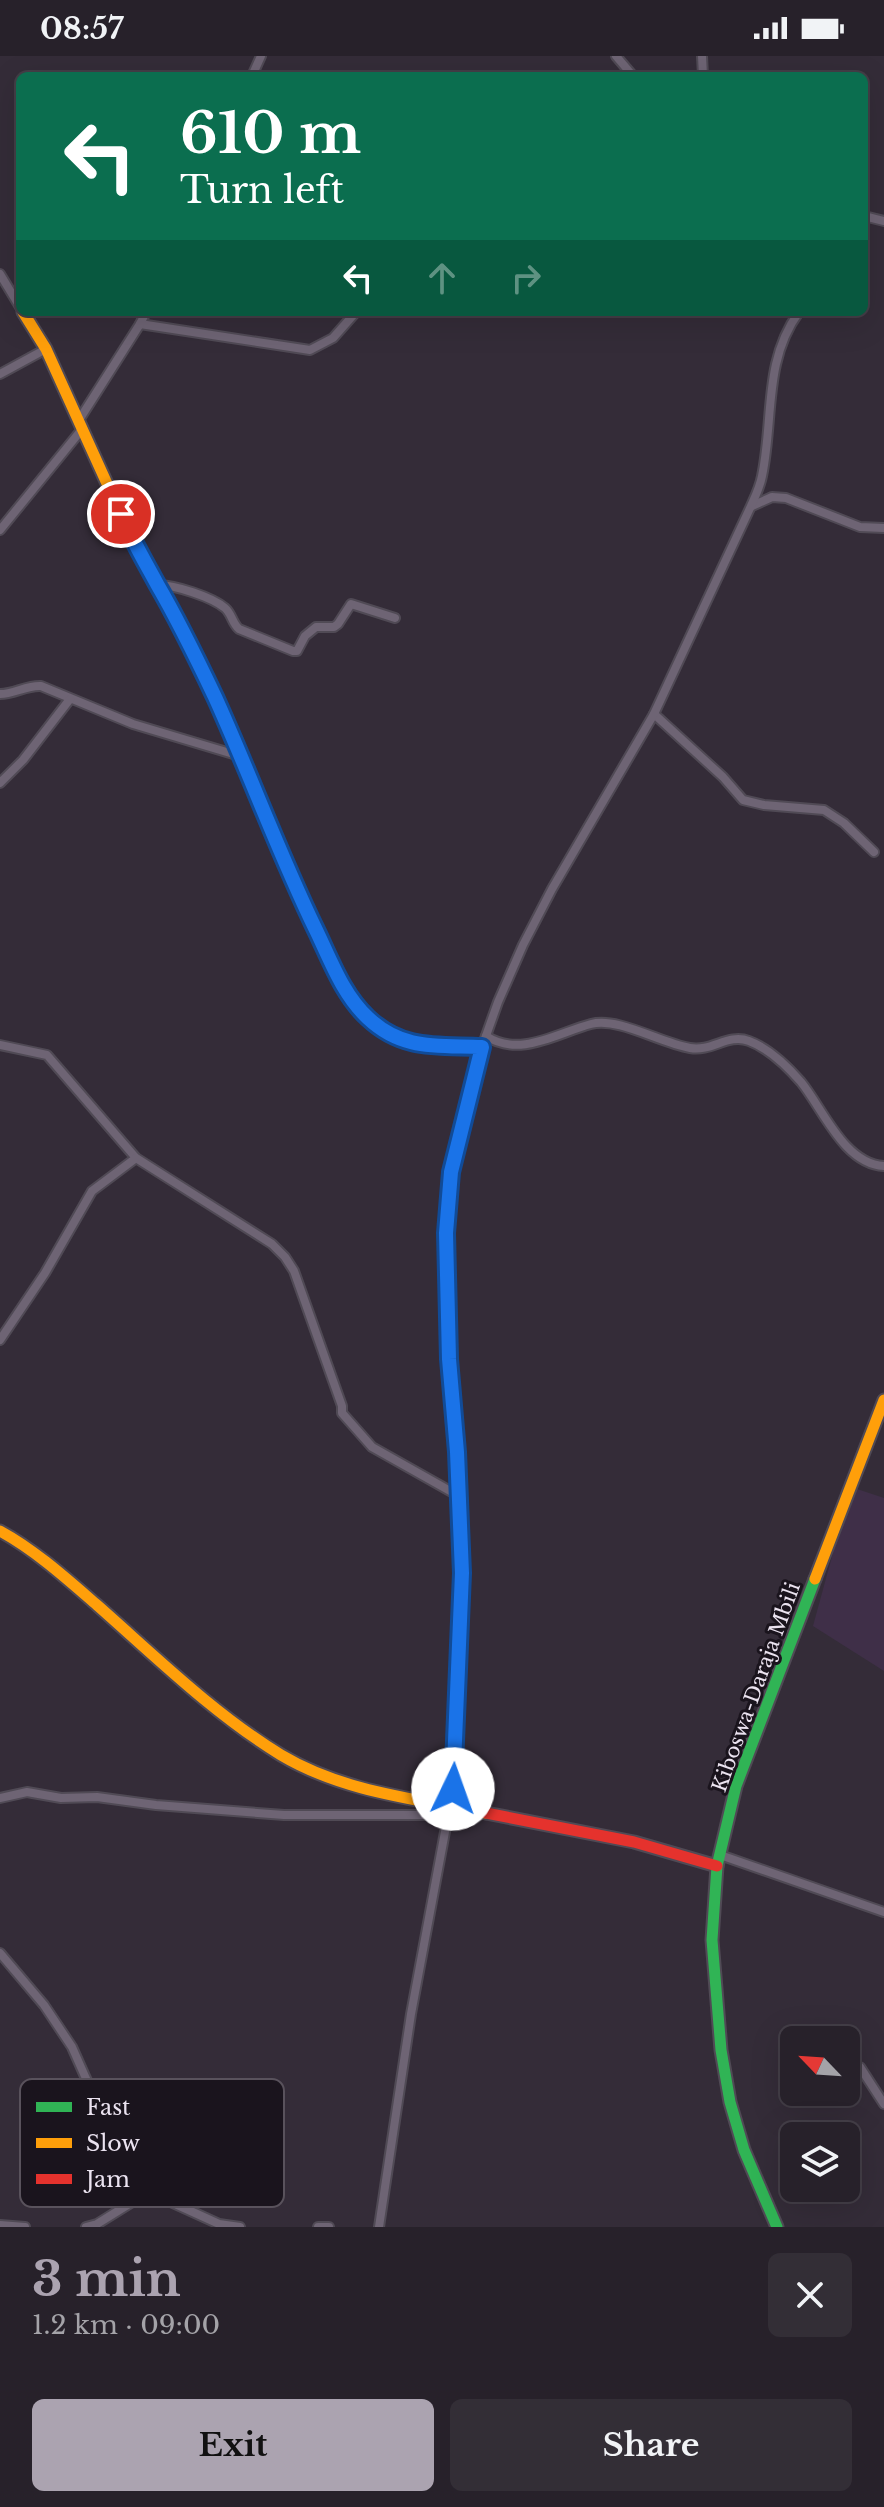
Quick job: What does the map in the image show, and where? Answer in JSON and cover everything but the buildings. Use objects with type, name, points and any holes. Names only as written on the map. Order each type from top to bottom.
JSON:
[{"type":"street","points":[[616,56],[630,72]]},
{"type":"street","points":[[0,274],[16,300]]},
{"type":"street","points":[[26,316],[46,349],[133,541],[214,696],[338,978],[358,1007],[385,1031],[408,1043],[437,1047],[484,1042],[505,1045],[540,1042],[604,1021],[700,1050],[736,1038],[747,1040],[790,1070],[821,1116],[857,1155],[876,1166],[884,1166]]},
{"type":"street","points":[[0,530],[81,424],[144,316]]},
{"type":"street","points":[[140,324],[310,350],[333,338],[352,316]]},
{"type":"street","points":[[379,2227],[411,2014],[454,1806],[462,1573],[449,1359],[446,1233],[451,1172],[484,1042],[498,1002],[538,917],[654,714],[762,480],[777,353],[796,316]]},
{"type":"street","points":[[0,374],[46,349]]},
{"type":"street","points":[[751,506],[772,497],[786,498],[860,527],[884,528]]},
{"type":"street","points":[[158,585],[182,587],[225,608],[239,629],[293,651],[297,651],[305,636],[316,627],[334,627],[338,624],[351,604],[395,618]]},
{"type":"street","points":[[0,694],[36,686],[133,724],[240,756]]},
{"type":"street","points":[[0,783],[23,760],[70,699]]},
{"type":"street","points":[[654,714],[723,777],[743,800],[824,810],[844,823],[874,852]]},
{"type":"street","points":[[0,1045],[47,1055],[136,1158],[272,1244],[294,1271],[342,1413],[372,1447],[459,1496]]},
{"type":"street","points":[[0,1340],[45,1273],[92,1191],[136,1158]]},
{"type":"street","name":"Kiboswa-Daraja Mbili","points":[[777,2227],[744,2150],[730,2102],[721,2050],[712,1940],[719,1860],[736,1786],[884,1400]]},
{"type":"street","points":[[0,1531],[73,1584],[222,1714],[282,1755],[317,1773],[363,1789],[719,1860],[884,1912]]},
{"type":"street","points":[[0,1798],[27,1792],[61,1798],[97,1797],[284,1815],[442,1815]]},
{"type":"street","points":[[0,1953],[44,2005],[72,2047],[86,2079]]},
{"type":"street","points":[[860,2067],[884,2104]]},
{"type":"street","points":[[86,2227],[97,2224],[124,2207]]},
{"type":"street","points":[[180,2207],[218,2226],[240,2227]]},
{"type":"street","points":[[0,2225],[25,2227]]},
{"type":"street","points":[[318,2227],[329,2227]]},
{"type":"shaded area","points":[[851,1487],[884,1498],[884,1671],[813,1626]]},
{"type":"traffic: fast","points":[[460,1517],[449,1359],[446,1233],[451,1172],[481,1052]]},
{"type":"traffic: fast","points":[[777,2227],[744,2150],[730,2102],[721,2050],[712,1940],[717,1866],[736,1786],[815,1579]]},
{"type":"traffic: slow","points":[[25,316],[46,349],[133,541],[197,662]]},
{"type":"traffic: slow","points":[[815,1579],[884,1400]]},
{"type":"traffic: slow","points":[[0,1531],[50,1565],[209,1703],[281,1755],[305,1768],[355,1786],[486,1813]]},
{"type":"traffic: jam","points":[[197,662],[326,954],[344,988],[367,1017],[393,1036],[430,1046],[482,1047],[481,1052]]},
{"type":"traffic: jam","points":[[458,1807],[453,1789],[462,1573],[460,1517]]},
{"type":"traffic: jam","points":[[486,1813],[634,1842],[717,1866]]},
{"type":"route","points":[[121,514],[214,696],[338,978],[369,1019],[408,1043],[437,1047],[482,1047],[451,1172],[446,1233],[449,1359],[462,1573],[453,1789]]}]
